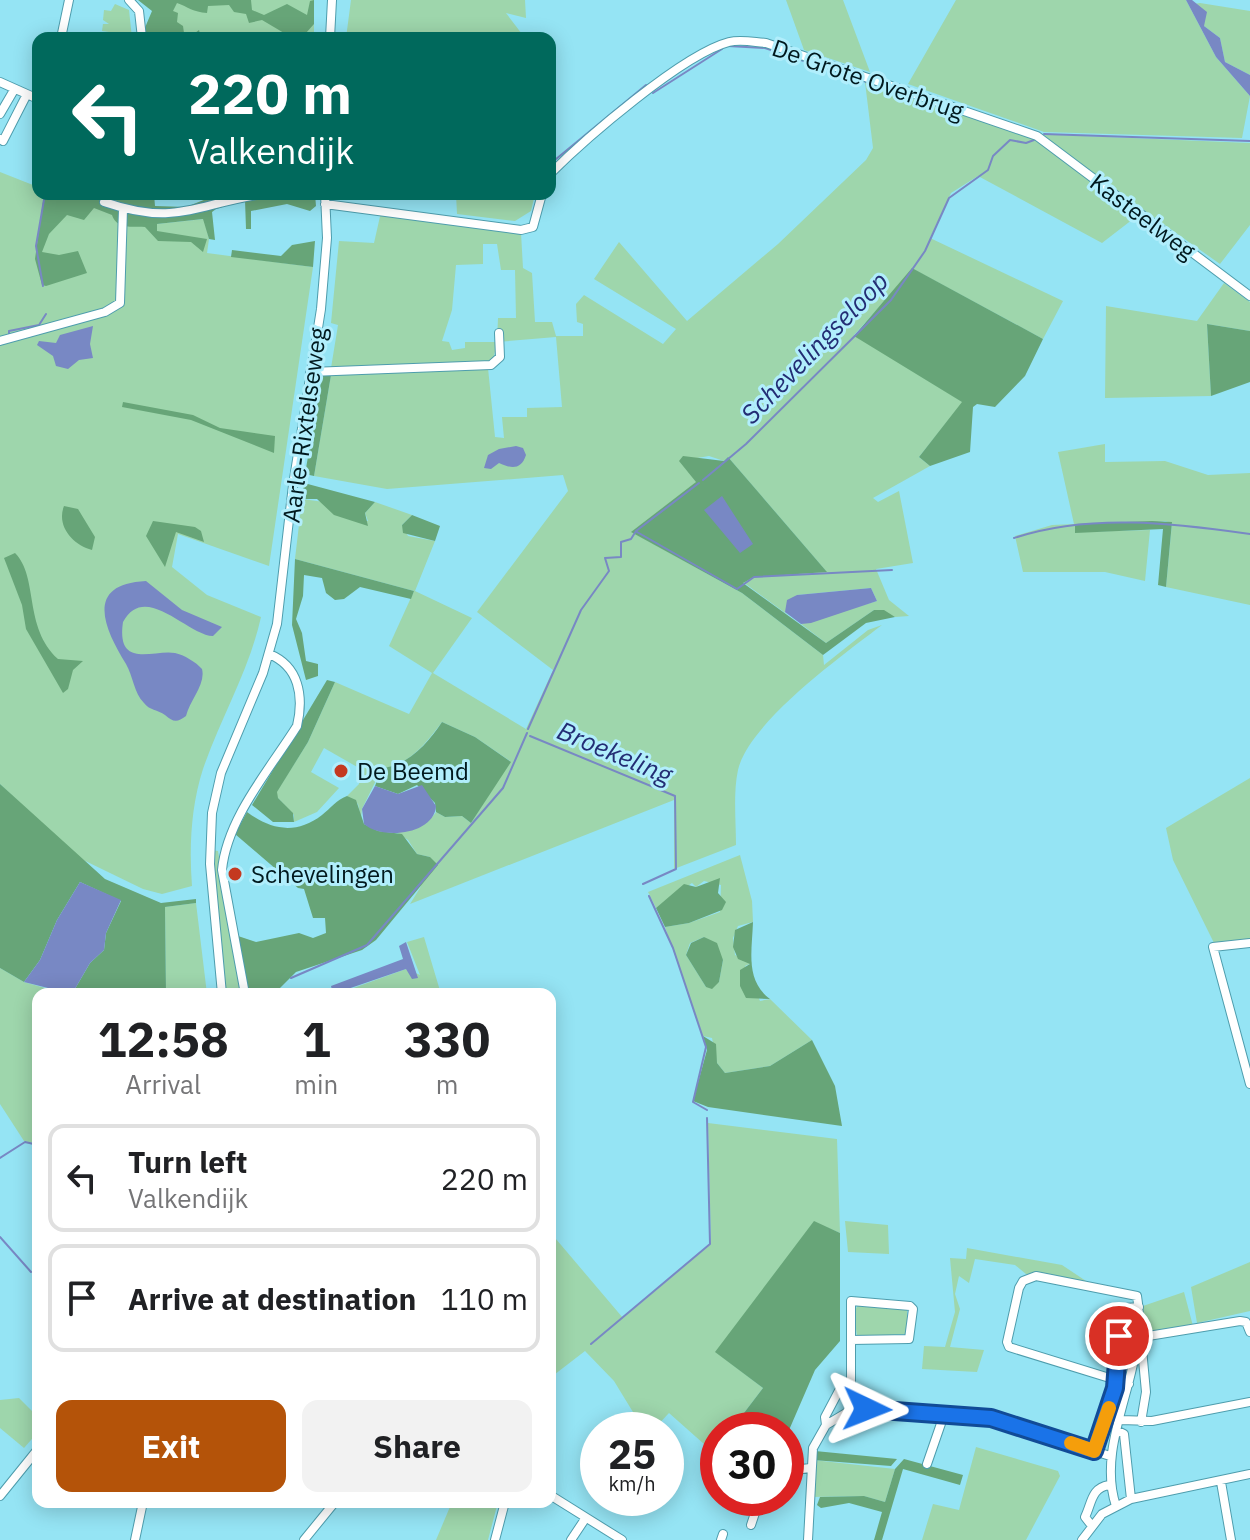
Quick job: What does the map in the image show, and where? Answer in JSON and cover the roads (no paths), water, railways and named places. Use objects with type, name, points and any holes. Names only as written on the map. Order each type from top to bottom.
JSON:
[{"type":"street","points":[[62,32],[69,0]]},
{"type":"street","points":[[129,0],[139,11],[141,32]]},
{"type":"street","points":[[330,32],[332,0]]},
{"type":"street","name":"De Grote Overbrug","points":[[556,169],[653,86],[709,50],[736,41],[766,43],[1037,136]]},
{"type":"street","points":[[0,82],[32,98]]},
{"type":"street","points":[[0,114],[14,90]]},
{"type":"street","points":[[0,139],[3,141],[26,96]]},
{"type":"street","name":"Kasteelweg","points":[[1037,136],[1250,296]]},
{"type":"street","points":[[104,202],[143,214],[176,214],[237,200]]},
{"type":"street","name":"Aarle-Rixtelseweg","points":[[221,988],[210,864],[212,813],[221,773],[269,654],[284,590],[293,485],[325,267],[325,200]]},
{"type":"street","points":[[331,200],[521,230],[533,227],[540,200]]},
{"type":"street","points":[[0,341],[105,312],[120,303],[123,209]]},
{"type":"street","points":[[310,372],[491,365],[500,357],[499,333]]},
{"type":"street","points":[[244,988],[222,870],[224,851],[246,807],[297,726],[300,714],[293,670],[286,661],[269,654]]},
{"type":"street","points":[[1250,943],[1213,947],[1250,1084]]},
{"type":"street","points":[[1116,1506],[1109,1485],[1110,1456],[1121,1420],[1129,1384],[1136,1343],[1139,1306],[1135,1294],[1106,1292],[1036,1276],[1023,1281],[1007,1342],[1009,1347],[1129,1384]]},
{"type":"street","points":[[851,1340],[909,1339],[913,1309],[910,1306],[851,1301],[851,1340],[851,1410]]},
{"type":"street","points":[[1094,1451],[1116,1380],[1115,1351],[1125,1308],[1139,1306]]},
{"type":"street","points":[[1136,1343],[1240,1321],[1246,1322],[1250,1332]]},
{"type":"street","points":[[1136,1343],[1142,1349],[1145,1385],[1141,1422]]},
{"type":"street","points":[[826,1425],[825,1417],[843,1383],[851,1381]]},
{"type":"street","points":[[1121,1420],[1141,1422],[1250,1402]]},
{"type":"street","points":[[808,1540],[813,1448],[826,1425],[851,1410],[945,1412],[991,1418],[1110,1456]]},
{"type":"street","points":[[927,1464],[945,1412]]},
{"type":"street","points":[[1118,1431],[1124,1434],[1131,1499]]},
{"type":"street","points":[[0,1496],[32,1456]]},
{"type":"street","points":[[804,1469],[810,1468]]},
{"type":"street","points":[[1082,1540],[1092,1526],[1116,1506],[1131,1499],[1250,1474]]},
{"type":"street","points":[[1221,1482],[1231,1540]]},
{"type":"street","points":[[1092,1526],[1085,1517],[1093,1495],[1097,1489],[1109,1485]]},
{"type":"street","points":[[556,1499],[622,1540]]},
{"type":"street","points":[[135,1540],[142,1508]]},
{"type":"street","points":[[304,1540],[330,1508]]},
{"type":"street","points":[[495,1540],[503,1508]]},
{"type":"street","points":[[751,1525],[754,1516]]},
{"type":"street","points":[[571,1540],[585,1519]]},
{"type":"water","points":[[1186,0],[1192,0],[1207,12],[1204,26],[1220,38],[1225,62],[1250,75],[1250,96],[1216,57]]},
{"type":"water","points":[[93,326],[90,344],[93,358],[79,360],[68,369],[56,366],[53,356],[37,345],[39,341],[56,343],[60,335]]},
{"type":"water","points":[[516,446],[523,448],[526,455],[521,464],[511,467],[499,463],[491,469],[484,468],[488,455]]},
{"type":"water","points":[[722,496],[753,544],[740,553],[704,510]]},
{"type":"water","points":[[146,581],[182,610],[222,627],[213,636],[154,608],[143,607],[132,611],[123,622],[122,637],[125,647],[131,652],[175,653],[190,659],[202,669],[202,680],[186,716],[178,721],[148,707],[141,699],[106,623],[104,610],[114,590],[126,584]]},
{"type":"water","points":[[871,588],[877,601],[811,623],[801,624],[785,612],[787,600],[797,595]]},
{"type":"water","points":[[422,785],[436,806],[433,816],[426,823],[417,829],[394,833],[372,829],[364,824],[362,809],[375,786],[398,794]]},
{"type":"water","points":[[80,882],[121,900],[106,933],[104,950],[90,963],[75,988],[48,988],[24,982],[40,960],[57,920]]},
{"type":"water","points":[[406,942],[418,978],[412,979],[406,969],[351,988],[332,988],[403,959],[399,946]]},
{"type":"waterway","points":[[728,46],[765,48],[959,113]]},
{"type":"waterway","points":[[653,93],[722,49]]},
{"type":"waterway","points":[[556,159],[646,85]]},
{"type":"waterway","name":"Schevelingseloop","points":[[1044,134],[1250,141]]},
{"type":"waterway","name":"Schevelingseloop","points":[[703,480],[746,444],[891,300],[925,251],[949,198],[988,170],[993,156],[1010,140],[1026,143],[1034,140]]},
{"type":"waterway","points":[[43,286],[36,246],[44,200]]},
{"type":"waterway","points":[[9,334],[9,331],[39,325],[46,314]]},
{"type":"waterway","name":"Schevelingseloop","points":[[528,729],[581,610],[609,571],[605,558],[621,557],[621,542],[631,539],[636,531],[699,483]]},
{"type":"waterway","points":[[1014,538],[1072,525],[1131,522],[1250,534]]},
{"type":"waterway","points":[[637,532],[737,589],[754,577],[892,570]]},
{"type":"waterway","name":"Schevelingseloop","points":[[291,978],[367,945],[503,788],[527,733]]},
{"type":"waterway","name":"Broekeling","points":[[530,736],[675,796],[676,869],[643,884]]},
{"type":"waterway","name":"Broekeling","points":[[649,896],[673,948],[706,1047],[693,1102],[707,1110]]},
{"type":"waterway","name":"Broekeling","points":[[591,1344],[710,1244],[707,1118]]},
{"type":"waterway","name":"Schevelingseloop","points":[[0,1158],[25,1142],[32,1144]]},
{"type":"waterway","name":"Schevelingseloop","points":[[0,1237],[31,1272]]},
{"type":"place","name":"De Beemd","points":[[341,771]]},
{"type":"place","name":"Schevelingen","points":[[235,874]]}]
